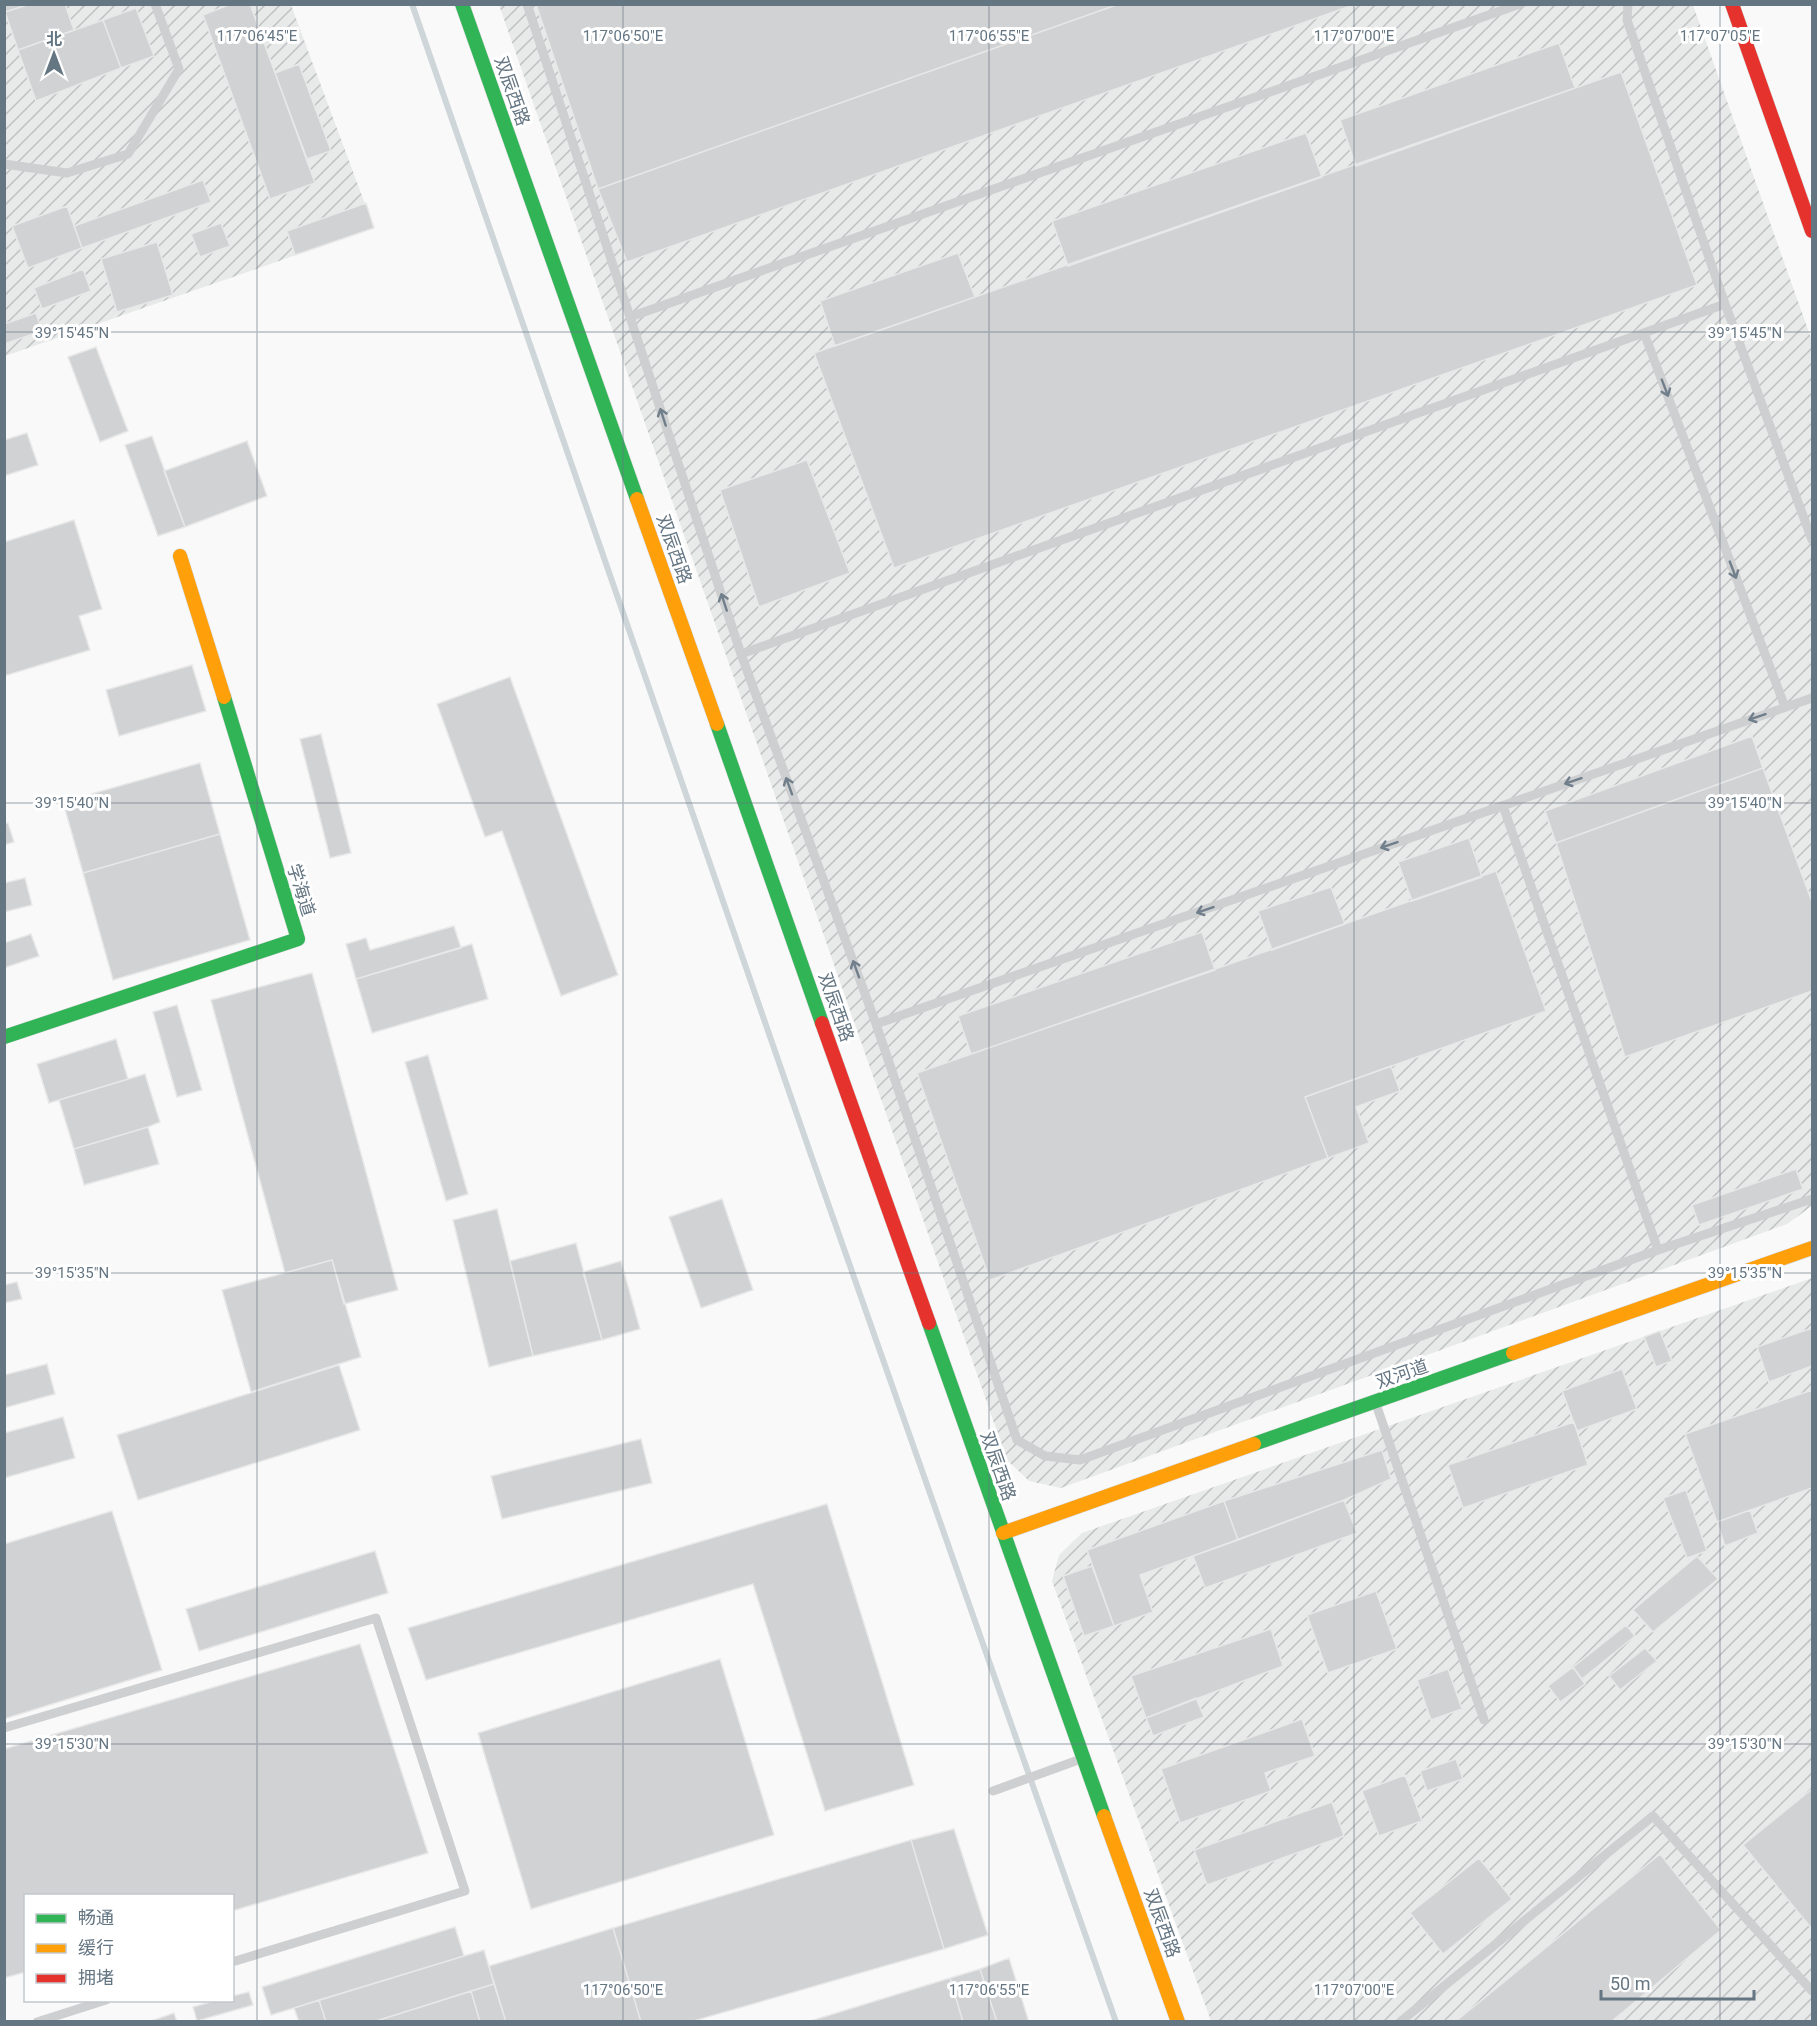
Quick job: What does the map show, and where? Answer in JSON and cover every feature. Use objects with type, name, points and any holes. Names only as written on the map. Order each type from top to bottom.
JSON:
[{"type":"main road","name":"双辰西路","points":[[462,4],[1178,2022]]},
{"type":"main road","points":[[1732,4],[1812,231]]},
{"type":"main road","name":"学海道","points":[[4,1037],[298,939],[180,556]]},
{"type":"main road","name":"双河道","points":[[1003,1533],[1812,1248]]},
{"type":"lane","points":[[4,164],[67,173],[128,154],[179,69],[155,4]]},
{"type":"lane","points":[[527,4],[741,654],[876,1024],[1017,1440],[1045,1456],[1080,1460],[1658,1250],[1812,1199]]},
{"type":"lane","points":[[630,316],[1520,4]]},
{"type":"lane","points":[[1628,4],[1627,20],[1725,304],[1812,540]]},
{"type":"lane","points":[[741,654],[1725,304]]},
{"type":"lane","points":[[1644,333],[1785,707]]},
{"type":"lane","points":[[876,1024],[1812,698]]},
{"type":"lane","points":[[1503,806],[1658,1250]]},
{"type":"lane","points":[[1375,1402],[1484,1720]]},
{"type":"lane","points":[[4,1728],[376,1618],[465,1891],[234,1961]]},
{"type":"lane","points":[[993,1791],[1084,1758]]},
{"type":"lane","points":[[1400,2022],[1653,1816],[1812,1991]]},
{"type":"lane","points":[[37,2022],[103,2002]]},
{"type":"shaded area","points":[[4,5],[291,5],[374,228],[5,356]]},
{"type":"shaded area","points":[[499,5],[1693,5],[1812,341],[1812,1206],[1787,1224],[1061,1488],[1029,1481],[1007,1460]]},
{"type":"shaded area","points":[[1812,1278],[1812,2021],[1211,2021],[1052,1581],[1059,1555],[1082,1533]]},
{"type":"building","points":[[4,4],[30,4],[5,12]]},
{"type":"building","points":[[30,4],[65,4],[74,30],[18,50],[5,12]]},
{"type":"building","points":[[231,4],[250,4],[315,183],[270,199],[203,15]]},
{"type":"building","points":[[536,4],[1119,4],[598,189]]},
{"type":"building","points":[[1119,4],[1356,4],[627,262],[598,189]]},
{"type":"building","points":[[136,8],[154,56],[121,68],[103,20]]},
{"type":"building","points":[[103,20],[121,68],[36,101],[18,50]]},
{"type":"building","points":[[1559,43],[1575,88],[1356,166],[1340,120]]},
{"type":"building","points":[[299,64],[331,151],[307,159],[275,73]]},
{"type":"building","points":[[1621,72],[1697,285],[894,568],[814,353]]},
{"type":"building","points":[[1306,133],[1322,177],[1068,266],[1052,221]]},
{"type":"building","points":[[203,180],[211,202],[82,248],[74,226]]},
{"type":"building","points":[[366,203],[374,228],[295,255],[287,231]]},
{"type":"building","points":[[67,206],[82,248],[28,268],[12,226]]},
{"type":"building","points":[[221,223],[230,246],[200,257],[191,234]]},
{"type":"building","points":[[157,242],[173,295],[117,312],[101,259]]},
{"type":"building","points":[[958,253],[975,297],[835,346],[820,301]]},
{"type":"building","points":[[83,269],[91,291],[42,309],[34,288]]},
{"type":"building","points":[[36,313],[42,331],[4,344],[4,324]]},
{"type":"building","points":[[96,347],[128,431],[100,442],[68,357]]},
{"type":"building","points":[[27,433],[38,465],[4,476],[4,440]]},
{"type":"building","points":[[152,436],[185,527],[158,536],[125,445]]},
{"type":"building","points":[[247,441],[267,496],[185,527],[164,471]]},
{"type":"building","points":[[807,460],[850,573],[759,607],[720,490]]},
{"type":"building","points":[[74,520],[102,609],[79,616],[90,650],[4,676],[4,542]]},
{"type":"building","points":[[192,665],[206,711],[119,736],[106,690]]},
{"type":"building","points":[[510,677],[618,975],[561,996],[502,831],[485,837],[437,704]]},
{"type":"building","points":[[321,734],[351,853],[330,858],[300,739]]},
{"type":"building","points":[[1752,736],[1763,768],[1556,843],[1545,811]]},
{"type":"building","points":[[200,763],[220,834],[83,873],[63,802]]},
{"type":"building","points":[[1763,768],[1812,902],[1812,991],[1625,1057],[1556,843]]},
{"type":"building","points":[[8,823],[14,842],[4,845],[4,824]]},
{"type":"building","points":[[220,834],[250,940],[113,980],[83,873]]},
{"type":"building","points":[[1469,838],[1482,877],[1412,901],[1398,862]]},
{"type":"building","points":[[1496,871],[1546,1011],[1305,1097],[1328,1158],[990,1280],[917,1073]]},
{"type":"building","points":[[25,878],[32,905],[4,912],[4,883]]},
{"type":"building","points":[[1331,887],[1345,924],[1272,950],[1258,911]]},
{"type":"building","points":[[454,926],[461,948],[356,979],[346,944],[366,938],[370,950]]},
{"type":"building","points":[[1202,932],[1215,970],[971,1054],[958,1016]]},
{"type":"building","points":[[31,934],[39,956],[4,968],[4,943]]},
{"type":"building","points":[[472,944],[488,999],[372,1033],[356,979]]},
{"type":"building","points":[[312,973],[398,1290],[344,1304],[332,1260],[285,1273],[211,1000]]},
{"type":"building","points":[[177,1005],[202,1090],[177,1097],[153,1012]]},
{"type":"building","points":[[116,1039],[128,1079],[49,1103],[37,1064]]},
{"type":"building","points":[[428,1055],[468,1194],[446,1201],[405,1062]]},
{"type":"building","points":[[1391,1066],[1400,1091],[1356,1107],[1369,1143],[1328,1158],[1305,1097]]},
{"type":"building","points":[[145,1074],[160,1122],[74,1149],[59,1100]]},
{"type":"building","points":[[148,1127],[159,1164],[84,1185],[74,1149]]},
{"type":"building","points":[[1796,1169],[1803,1189],[1699,1225],[1692,1205]]},
{"type":"building","points":[[722,1199],[753,1290],[701,1308],[669,1217]]},
{"type":"building","points":[[497,1209],[533,1356],[489,1367],[453,1220]]},
{"type":"building","points":[[576,1243],[602,1340],[533,1356],[510,1261]]},
{"type":"building","points":[[332,1260],[361,1357],[251,1392],[222,1290]]},
{"type":"building","points":[[621,1261],[640,1329],[602,1340],[583,1272]]},
{"type":"building","points":[[17,1282],[22,1299],[4,1303],[4,1285]]},
{"type":"building","points":[[1812,1328],[1812,1366],[1769,1382],[1757,1347]]},
{"type":"building","points":[[1660,1331],[1672,1361],[1656,1367],[1644,1337]]},
{"type":"building","points":[[47,1364],[55,1394],[4,1408],[4,1375]]},
{"type":"building","points":[[339,1365],[360,1430],[138,1500],[117,1435]]},
{"type":"building","points":[[1622,1369],[1637,1409],[1577,1431],[1562,1391]]},
{"type":"building","points":[[1812,1390],[1812,1488],[1717,1522],[1685,1434]]},
{"type":"building","points":[[63,1417],[75,1458],[4,1478],[4,1433]]},
{"type":"building","points":[[1574,1422],[1588,1465],[1463,1508],[1448,1465]]},
{"type":"building","points":[[641,1439],[652,1483],[502,1519],[491,1476]]},
{"type":"building","points":[[1382,1450],[1391,1479],[1344,1500],[1238,1540],[1224,1501]]},
{"type":"building","points":[[1686,1490],[1707,1551],[1687,1558],[1663,1498]]},
{"type":"building","points":[[1344,1500],[1357,1533],[1205,1588],[1193,1556]]},
{"type":"building","points":[[1224,1501],[1238,1540],[1140,1575],[1153,1612],[1114,1626],[1087,1550]]},
{"type":"building","points":[[827,1504],[914,1785],[825,1811],[753,1584],[426,1680],[408,1628]]},
{"type":"building","points":[[1750,1510],[1758,1533],[1725,1546],[1717,1522]]},
{"type":"building","points":[[112,1511],[162,1670],[4,1719],[4,1544]]},
{"type":"building","points":[[375,1551],[388,1593],[199,1651],[186,1609]]},
{"type":"building","points":[[1697,1556],[1718,1579],[1653,1632],[1633,1610]]},
{"type":"building","points":[[1092,1566],[1114,1626],[1084,1636],[1063,1576]]},
{"type":"building","points":[[1376,1591],[1397,1649],[1328,1673],[1307,1615]]},
{"type":"building","points":[[1626,1625],[1635,1636],[1582,1679],[1573,1667]]},
{"type":"building","points":[[1271,1629],[1283,1666],[1146,1718],[1131,1676]]},
{"type":"building","points":[[360,1644],[428,1853],[234,1910],[234,1894],[24,1894],[24,1973],[4,1978],[4,1749]]},
{"type":"building","points":[[1645,1648],[1657,1661],[1620,1690],[1609,1676]]},
{"type":"building","points":[[720,1659],[774,1835],[531,1909],[478,1733]]},
{"type":"building","points":[[1573,1667],[1585,1684],[1560,1702],[1548,1686]]},
{"type":"building","points":[[1448,1669],[1462,1709],[1431,1720],[1417,1680]]},
{"type":"building","points":[[1196,1698],[1204,1717],[1153,1736],[1146,1718]]},
{"type":"building","points":[[1302,1719],[1315,1756],[1265,1773],[1271,1791],[1180,1823],[1161,1769]]},
{"type":"building","points":[[1456,1759],[1463,1779],[1427,1791],[1420,1771]]},
{"type":"building","points":[[1405,1775],[1422,1821],[1379,1836],[1362,1791]]},
{"type":"building","points":[[1812,1789],[1812,1929],[1743,1845]]},
{"type":"building","points":[[1332,1802],[1344,1836],[1207,1885],[1194,1850]]},
{"type":"building","points":[[954,1829],[988,1935],[944,1949],[911,1840]]},
{"type":"building","points":[[911,1840],[944,1949],[690,2022],[641,2022],[613,1928]]},
{"type":"building","points":[[1660,1854],[1721,1930],[1611,2022],[1455,2022]]},
{"type":"building","points":[[1479,1858],[1512,1899],[1443,1954],[1410,1913]]},
{"type":"building","points":[[455,1927],[464,1956],[271,2015],[262,1987]]},
{"type":"building","points":[[613,1928],[641,2022],[506,2022],[489,1966]]},
{"type":"building","points":[[484,1950],[494,1984],[373,2022],[326,2022],[319,2000]]},
{"type":"building","points":[[1009,1958],[1029,2022],[997,2022],[980,1969]]},
{"type":"building","points":[[980,1969],[997,2022],[963,2022],[950,1978]]},
{"type":"building","points":[[950,1978],[963,2022],[807,2022]]},
{"type":"building","points":[[494,1984],[506,2022],[480,2022],[471,1991]]},
{"type":"building","points":[[471,1991],[480,2022],[373,2022]]},
{"type":"building","points":[[249,1992],[253,2005],[197,2021],[193,2007],[210,2002],[234,2002],[234,1996]]},
{"type":"building","points":[[319,2000],[326,2022],[299,2022],[294,2008]]},
{"type":"building","points":[[174,2013],[177,2022],[148,2022]]},
{"type":"waterway","points":[[412,4],[811,1155],[1116,2022]]},
{"type":"traffic: fast","points":[[462,4],[637,499]]},
{"type":"traffic: fast","points":[[4,1037],[298,939],[224,697]]},
{"type":"traffic: fast","points":[[717,724],[822,1023]]},
{"type":"traffic: fast","points":[[929,1323],[1104,1816]]},
{"type":"traffic: fast","points":[[1254,1444],[1513,1353]]},
{"type":"traffic: slow","points":[[637,499],[717,724]]},
{"type":"traffic: slow","points":[[180,556],[224,697]]},
{"type":"traffic: slow","points":[[1513,1353],[1812,1248]]},
{"type":"traffic: slow","points":[[1003,1533],[1254,1444]]},
{"type":"traffic: slow","points":[[1104,1816],[1178,2022]]},
{"type":"traffic: jam","points":[[1732,4],[1812,231]]},
{"type":"traffic: jam","points":[[822,1023],[929,1323]]}]
